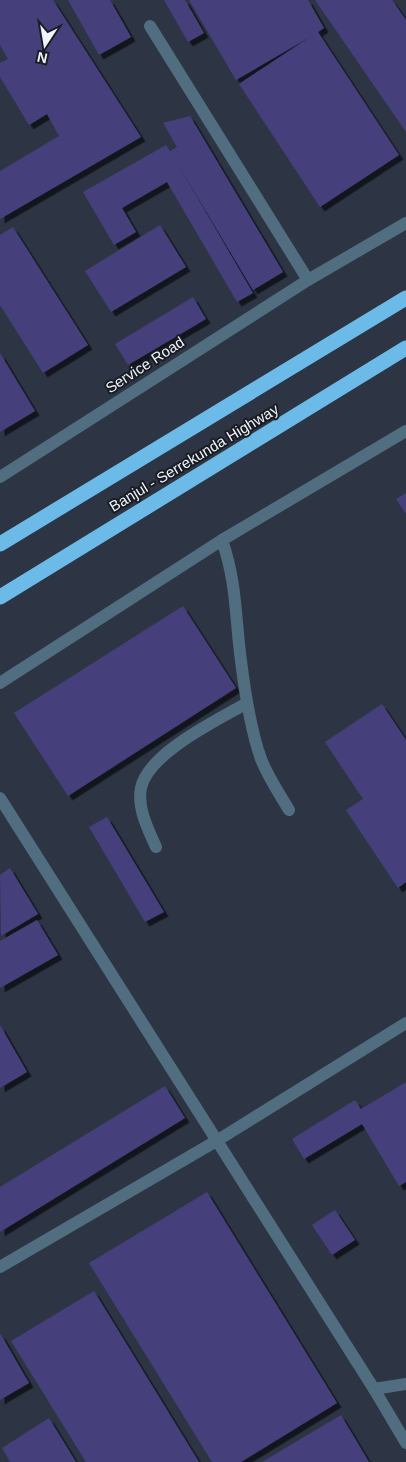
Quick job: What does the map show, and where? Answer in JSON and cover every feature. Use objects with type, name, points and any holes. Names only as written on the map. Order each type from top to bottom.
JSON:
[{"type":"highway","name":"Banjul - Serrekunda Highway","points":[[0,544],[406,298]]},
{"type":"highway","name":"Banjul - Serrekunda Highway","points":[[0,597],[406,348]]},
{"type":"street","points":[[150,26],[308,280]]},
{"type":"street","name":"Service Road","points":[[0,477],[308,280],[406,223]]},
{"type":"street","points":[[0,683],[222,540],[406,431]]},
{"type":"street","points":[[222,540],[231,567],[237,604],[240,658],[247,702],[261,759],[288,810]]},
{"type":"street","points":[[156,847],[145,821],[141,804],[140,789],[146,775],[161,759],[188,738],[247,702]]},
{"type":"street","points":[[0,798],[218,1140],[406,1443]]},
{"type":"street","points":[[0,1267],[218,1140],[406,1023]]},
{"type":"street","points":[[374,1389],[406,1384]]},
{"type":"building","points":[[0,0],[53,0],[141,137],[0,219],[0,171],[59,136],[47,114],[29,125],[0,77],[0,63],[8,59],[0,45]]},
{"type":"building","points":[[68,0],[110,0],[131,37],[99,55]]},
{"type":"building","points":[[164,0],[185,0],[204,33],[188,42]]},
{"type":"building","points":[[189,0],[308,0],[324,28],[318,32],[399,155],[320,207],[239,84],[310,37],[236,80]]},
{"type":"building","points":[[315,0],[392,0],[406,20],[406,132]]},
{"type":"building","points":[[190,116],[283,272],[253,290],[176,161],[253,293],[237,302],[167,182],[122,208],[136,232],[114,245],[83,192],[166,145],[170,151],[177,147],[163,123]]},
{"type":"building","points":[[160,225],[186,267],[111,312],[85,271]]},
{"type":"building","points":[[13,227],[88,345],[43,373],[0,305],[0,235]]},
{"type":"building","points":[[193,297],[206,319],[128,365],[115,344]]},
{"type":"building","points":[[0,353],[35,411],[0,432]]},
{"type":"building","points":[[406,493],[406,514],[396,499]]},
{"type":"building","points":[[183,606],[236,688],[68,796],[14,713]]},
{"type":"building","points":[[382,704],[406,740],[406,882],[398,888],[346,810],[363,799],[325,742]]},
{"type":"building","points":[[107,817],[164,912],[145,922],[89,827]]},
{"type":"building","points":[[10,868],[38,914],[1,936],[0,875]]},
{"type":"building","points":[[37,920],[58,955],[0,988],[0,941]]},
{"type":"building","points":[[0,1025],[27,1072],[0,1088]]},
{"type":"building","points":[[406,1082],[406,1182],[399,1186],[362,1124],[304,1159],[292,1139],[355,1100],[361,1109]]},
{"type":"building","points":[[165,1086],[185,1118],[0,1232],[0,1187]]},
{"type":"building","points":[[207,1192],[337,1403],[241,1462],[212,1462],[89,1263]]},
{"type":"building","points":[[335,1210],[355,1240],[332,1255],[312,1225]]},
{"type":"building","points":[[94,1291],[199,1462],[86,1462],[11,1341]]},
{"type":"building","points":[[0,1333],[29,1383],[0,1400]]},
{"type":"building","points":[[341,1415],[369,1462],[262,1462]]},
{"type":"building","points":[[49,1418],[76,1462],[10,1462],[2,1448]]}]
